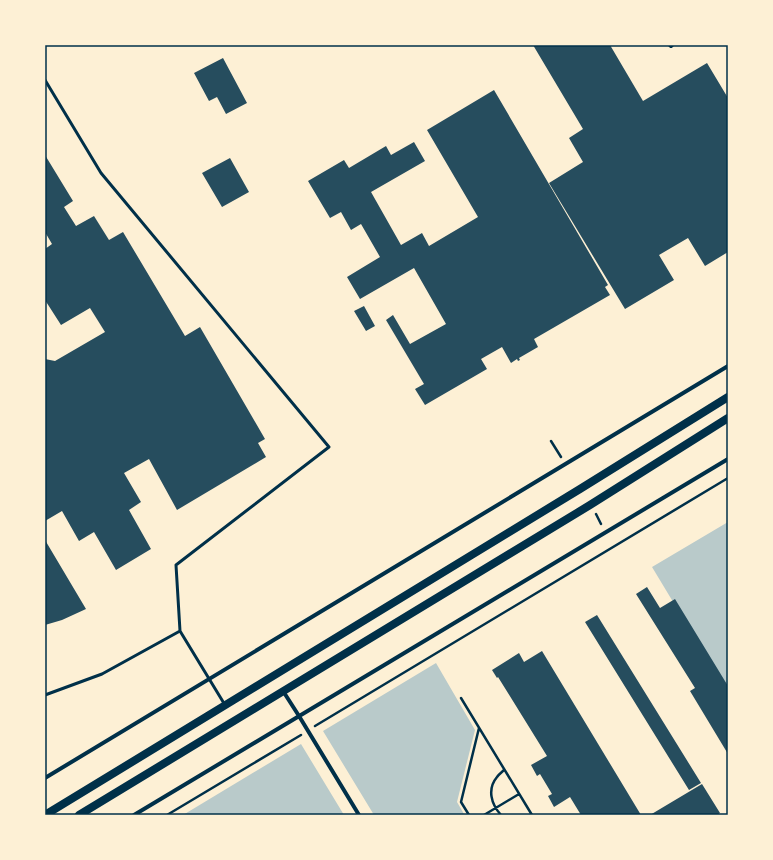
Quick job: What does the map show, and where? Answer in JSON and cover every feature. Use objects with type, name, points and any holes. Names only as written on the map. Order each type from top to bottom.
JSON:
[{"type":"main road","points":[[45,815],[580,489],[728,397]]},
{"type":"main road","points":[[79,815],[584,509],[728,418]]},
{"type":"street","points":[[45,778],[728,366]]},
{"type":"street","points":[[134,815],[728,459]]},
{"type":"street","points":[[283,691],[300,716],[359,815]]},
{"type":"lane","points":[[45,80],[101,174],[328,446],[176,565],[180,631],[225,705]]},
{"type":"lane","points":[[45,694],[102,674],[180,631]]},
{"type":"path","points":[[167,815],[728,478]]},
{"type":"path","points":[[461,698],[532,815]]},
{"type":"path","points":[[469,815],[461,802],[479,728]]},
{"type":"path","points":[[501,815],[495,808],[491,798],[492,787],[496,777],[504,770]]},
{"type":"path","points":[[484,815],[519,794]]},
{"type":"shaded area","points":[[728,522],[728,693],[652,567]]},
{"type":"shaded area","points":[[436,663],[475,730],[457,802],[464,814],[374,815],[323,731]]},
{"type":"shaded area","points":[[301,744],[344,815],[183,815]]},
{"type":"building","points":[[533,45],[610,45],[643,101],[707,63],[728,98],[728,252],[705,266],[688,238],[659,255],[674,280],[625,309],[549,183],[583,162],[569,138],[583,129]]},
{"type":"building","points":[[223,58],[247,103],[226,114],[217,97],[209,101],[194,73]]},
{"type":"building","points":[[494,90],[608,285],[605,287],[610,295],[534,339],[538,347],[519,358],[520,360],[518,361],[517,359],[511,363],[502,347],[481,359],[487,369],[425,405],[415,389],[424,384],[386,320],[393,315],[410,344],[446,324],[414,268],[360,299],[347,277],[380,257],[361,224],[351,230],[341,212],[330,218],[308,181],[344,160],[349,168],[386,146],[391,155],[414,142],[425,161],[371,192],[401,245],[422,233],[429,246],[478,217],[427,130]]},
{"type":"building","points":[[45,155],[73,201],[64,207],[76,226],[94,216],[109,240],[123,232],[185,336],[200,327],[265,439],[258,443],[266,457],[177,510],[149,459],[124,473],[141,502],[129,510],[151,549],[116,570],[94,532],[79,541],[62,511],[45,521],[45,359],[55,361],[105,332],[90,308],[61,325],[45,300],[45,249],[52,244],[45,232]]},
{"type":"building","points":[[230,158],[249,192],[222,207],[202,173]]},
{"type":"building","points":[[364,306],[375,326],[366,331],[354,311]]},
{"type":"building","points":[[45,540],[86,609],[62,620],[45,625]]},
{"type":"building","points":[[647,587],[660,608],[675,599],[728,686],[728,754],[690,691],[695,688],[636,594]]},
{"type":"building","points":[[597,615],[701,783],[689,790],[585,622]]},
{"type":"building","points":[[542,651],[641,815],[581,815],[570,797],[554,807],[548,796],[552,794],[540,774],[537,776],[531,765],[547,756],[498,677],[497,678],[492,670],[519,653],[524,662]]},
{"type":"building","points":[[702,784],[720,813],[717,815],[650,815]]}]
